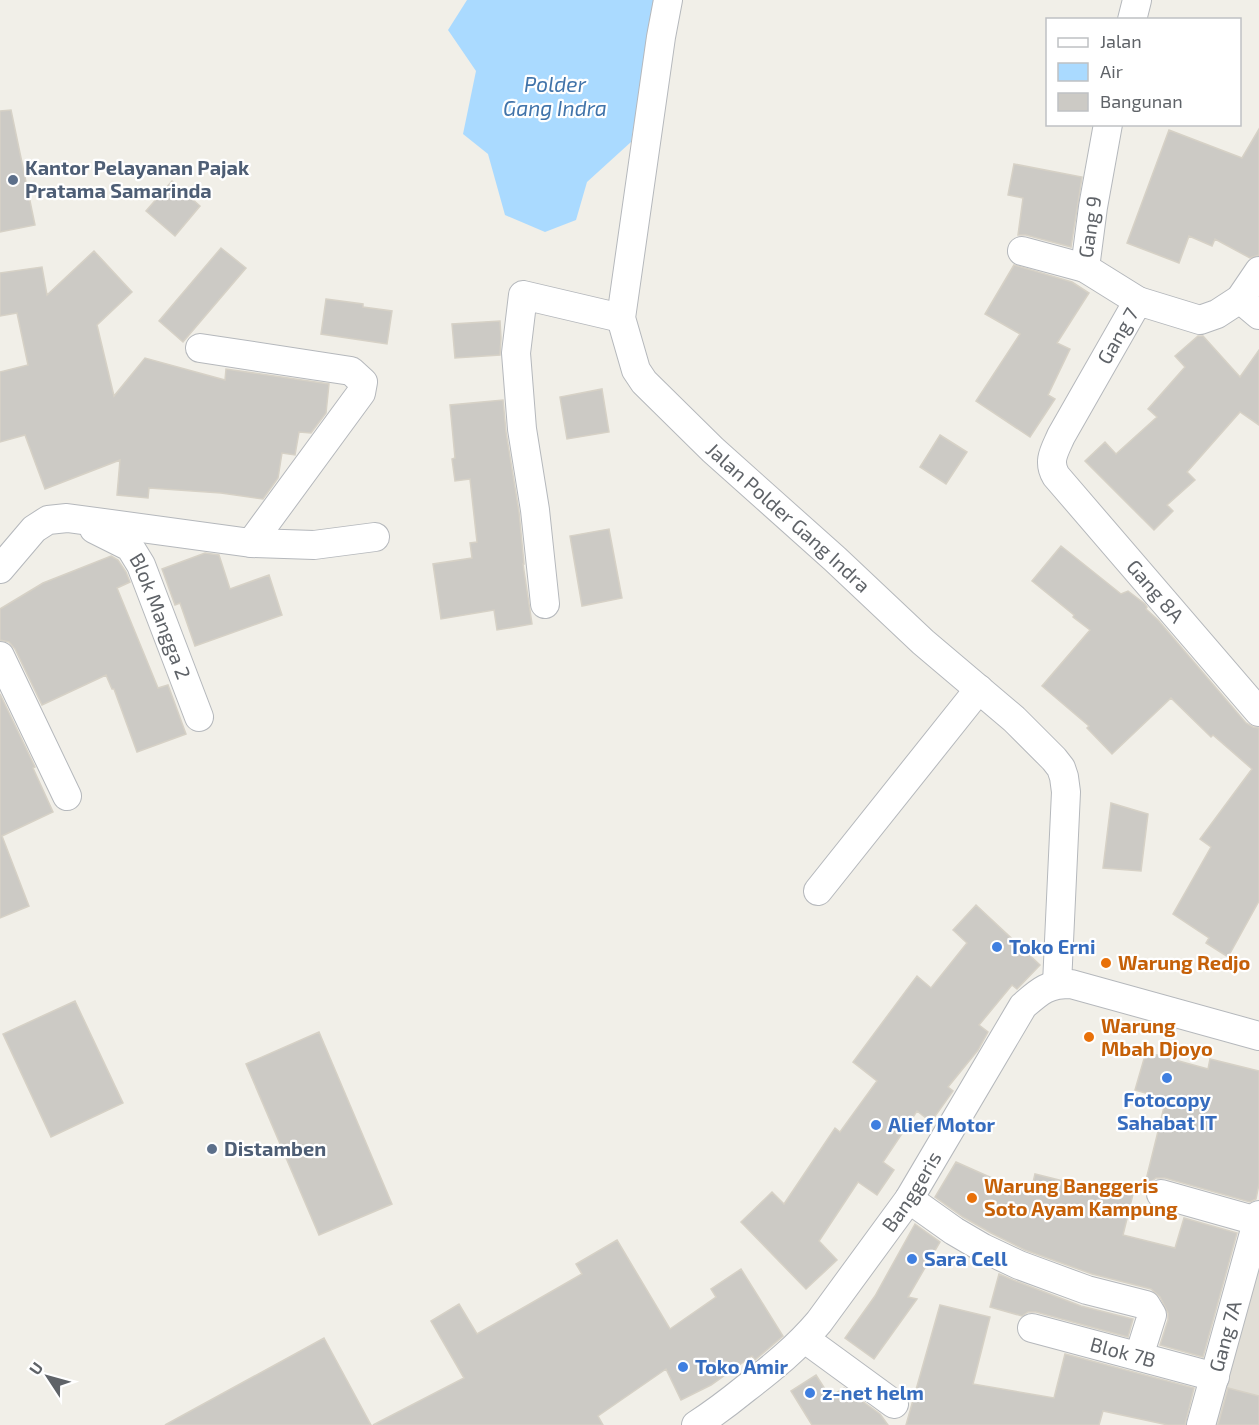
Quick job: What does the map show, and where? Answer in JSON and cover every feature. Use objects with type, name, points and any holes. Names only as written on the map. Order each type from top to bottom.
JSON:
[{"type":"street","name":"Jalan Polder Gang Indra","points":[[668,0],[621,318],[636,370],[645,382],[713,450],[923,642],[1014,719],[1062,768],[1066,792],[1057,984]]},
{"type":"street","points":[[1132,18],[1137,0]]},
{"type":"street","name":"Gang 9","points":[[1108,126],[1084,268],[1138,301]]},
{"type":"street","points":[[1022,251],[1084,268]]},
{"type":"street","name":"Gang 7","points":[[1051,468],[1053,454],[1062,436],[1138,301],[1200,320],[1249,307],[1259,270]]},
{"type":"street","points":[[545,604],[535,510],[522,429],[516,353],[523,295],[621,318]]},
{"type":"street","points":[[200,348],[351,371],[363,382],[361,393],[251,543]]},
{"type":"street","name":"Gang 8A","points":[[1051,468],[1259,711]]},
{"type":"street","points":[[0,569],[34,529],[48,520],[68,518],[251,543],[314,545],[375,537]]},
{"type":"street","name":"Blok Mangga 2","points":[[68,518],[130,547],[141,565],[199,717]]},
{"type":"street","points":[[0,656],[67,796]]},
{"type":"street","points":[[818,891],[979,689]]},
{"type":"street","points":[[1057,984],[1071,984],[1259,1036]]},
{"type":"street","name":"Banggeris","points":[[710,1421],[805,1339],[819,1322],[909,1200],[1023,1006],[1044,988],[1057,984]]},
{"type":"street","points":[[1161,1194],[1258,1218]]},
{"type":"street","points":[[909,1200],[954,1231],[1019,1265],[1087,1290],[1146,1305],[1152,1315],[1139,1356]]},
{"type":"street","name":"Gang 7A","points":[[1201,1425],[1258,1218]]},
{"type":"street","name":"Blok 7B","points":[[1032,1328],[1215,1377]]},
{"type":"street","points":[[805,1339],[894,1404]]},
{"type":"shaded area","points":[[1259,1261],[1259,1425],[1216,1425]]},
{"type":"water","name":"Polder Gang Indra","points":[[467,0],[656,0],[631,142],[587,182],[576,220],[545,232],[505,215],[488,154],[463,134],[476,71],[448,30]]},
{"type":"building","name":"Kantor Pelayanan Pajak Pratama Samarinda","points":[[11,110],[35,225],[0,232],[0,111]]},
{"type":"building","points":[[1259,129],[1259,255],[1250,258],[1215,239],[1212,246],[1189,236],[1179,263],[1127,243],[1169,130],[1242,158]]},
{"type":"building","points":[[1014,164],[1082,177],[1071,247],[1018,235],[1023,198],[1008,195]]},
{"type":"building","points":[[172,181],[200,206],[175,236],[146,211]]},
{"type":"building","points":[[221,248],[246,268],[183,342],[159,321]]},
{"type":"building","points":[[94,251],[132,292],[97,325],[114,396],[145,358],[225,380],[226,369],[329,384],[326,413],[311,433],[299,432],[295,455],[282,453],[278,478],[263,499],[221,493],[149,488],[148,498],[117,495],[120,460],[45,489],[25,435],[0,442],[0,372],[28,365],[17,313],[0,316],[0,273],[42,267],[47,295]]},
{"type":"building","points":[[1014,265],[1072,282],[1089,293],[1057,343],[1070,349],[1048,395],[1055,399],[1030,437],[976,401],[1020,334],[985,314]]},
{"type":"building","points":[[326,299],[392,311],[387,344],[321,334]]},
{"type":"building","points":[[500,321],[500,355],[455,358],[452,324]]},
{"type":"building","points":[[1198,336],[1203,336],[1240,377],[1259,350],[1259,425],[1240,412],[1187,472],[1195,480],[1167,505],[1173,511],[1154,530],[1085,461],[1105,442],[1116,454],[1157,417],[1148,409],[1185,367],[1175,356]]},
{"type":"building","points":[[602,389],[609,432],[567,439],[560,397]]},
{"type":"building","points":[[503,400],[532,624],[497,630],[494,610],[441,619],[433,564],[472,558],[470,543],[477,542],[470,479],[455,481],[450,405]]},
{"type":"building","points":[[940,435],[967,452],[946,484],[920,467]]},
{"type":"building","points":[[609,529],[622,598],[582,606],[570,536]]},
{"type":"building","points":[[1061,546],[1121,594],[1128,591],[1145,604],[1146,609],[1246,723],[1259,728],[1259,901],[1228,957],[1206,943],[1209,938],[1173,914],[1211,847],[1200,839],[1252,769],[1213,735],[1211,737],[1171,698],[1112,754],[1087,728],[1089,726],[1042,686],[1090,630],[1032,581]]},
{"type":"building","points":[[205,553],[219,555],[230,589],[269,575],[282,615],[195,646],[180,603],[175,605],[162,569]]},
{"type":"building","points":[[111,556],[118,560],[130,582],[117,588],[158,688],[168,685],[186,734],[137,752],[114,689],[106,675],[42,705],[15,649],[9,642],[0,640],[0,609],[43,583]]},
{"type":"building","points":[[0,694],[35,767],[33,768],[53,812],[2,836],[29,906],[0,918]]},
{"type":"building","points":[[1111,803],[1148,814],[1141,871],[1103,868]]},
{"type":"building","points":[[976,905],[1040,965],[1017,989],[1012,985],[979,1025],[988,1032],[978,1050],[948,1087],[953,1091],[931,1122],[917,1111],[883,1162],[894,1170],[877,1195],[858,1182],[819,1241],[837,1260],[806,1289],[741,1222],[772,1192],[784,1204],[835,1128],[840,1132],[877,1081],[853,1062],[917,976],[931,988],[967,943],[953,930]]},
{"type":"building","points":[[75,1001],[123,1103],[51,1137],[3,1034]]},
{"type":"building","points":[[319,1032],[392,1204],[319,1235],[246,1064]]},
{"type":"building","points":[[1146,1052],[1208,1069],[1210,1059],[1259,1071],[1259,1184],[1256,1199],[1250,1202],[1165,1178],[1156,1178],[1145,1184],[1166,1099],[1135,1090]]},
{"type":"building","points":[[956,1162],[1030,1195],[1035,1174],[1103,1191],[1105,1182],[1134,1190],[1123,1235],[1175,1248],[1184,1218],[1237,1233],[1203,1357],[1160,1345],[1168,1313],[1160,1297],[1151,1289],[1092,1274],[1025,1250],[963,1217],[935,1197]]},
{"type":"building","points":[[915,1224],[940,1242],[908,1297],[917,1299],[874,1359],[845,1338],[875,1296]]},
{"type":"building","points":[[617,1240],[670,1329],[716,1297],[711,1289],[741,1269],[783,1336],[755,1360],[752,1356],[711,1385],[681,1400],[666,1369],[598,1416],[603,1425],[373,1425],[464,1378],[431,1321],[459,1304],[477,1334],[582,1274],[576,1264]]},
{"type":"building","points":[[999,1274],[1081,1306],[1133,1319],[1128,1337],[1036,1312],[1028,1312],[1022,1316],[990,1307]]},
{"type":"building","points":[[940,1305],[990,1317],[973,1384],[1054,1398],[1065,1354],[1194,1388],[1185,1425],[1168,1425],[1103,1411],[1099,1425],[906,1425]]},
{"type":"building","points":[[324,1338],[371,1425],[165,1425]]},
{"type":"building","points":[[816,1375],[830,1397],[844,1388],[880,1414],[888,1425],[812,1425],[791,1391]]},
{"type":"building","points":[[1228,1388],[1259,1396],[1259,1425],[1218,1425]]},
{"type":"place","name":"Kantor Pelayanan Pajak Pratama Samarinda","points":[[13,180]]},
{"type":"place","name":"Toko Erni","points":[[997,947]]},
{"type":"place","name":"Warung Redjo","points":[[1106,963]]},
{"type":"place","name":"Warung Mbah Djoyo","points":[[1089,1037]]},
{"type":"place","name":"Fotocopy Sahabat IT","points":[[1167,1078]]},
{"type":"place","name":"Alief Motor","points":[[876,1125]]},
{"type":"place","name":"Distamben","points":[[212,1149]]},
{"type":"place","name":"Warung Banggeris Soto Ayam Kampung","points":[[972,1198]]},
{"type":"place","name":"Sara Cell","points":[[912,1259]]},
{"type":"place","name":"Toko Amir","points":[[683,1367]]},
{"type":"place","name":"z-net helm","points":[[810,1393]]}]
